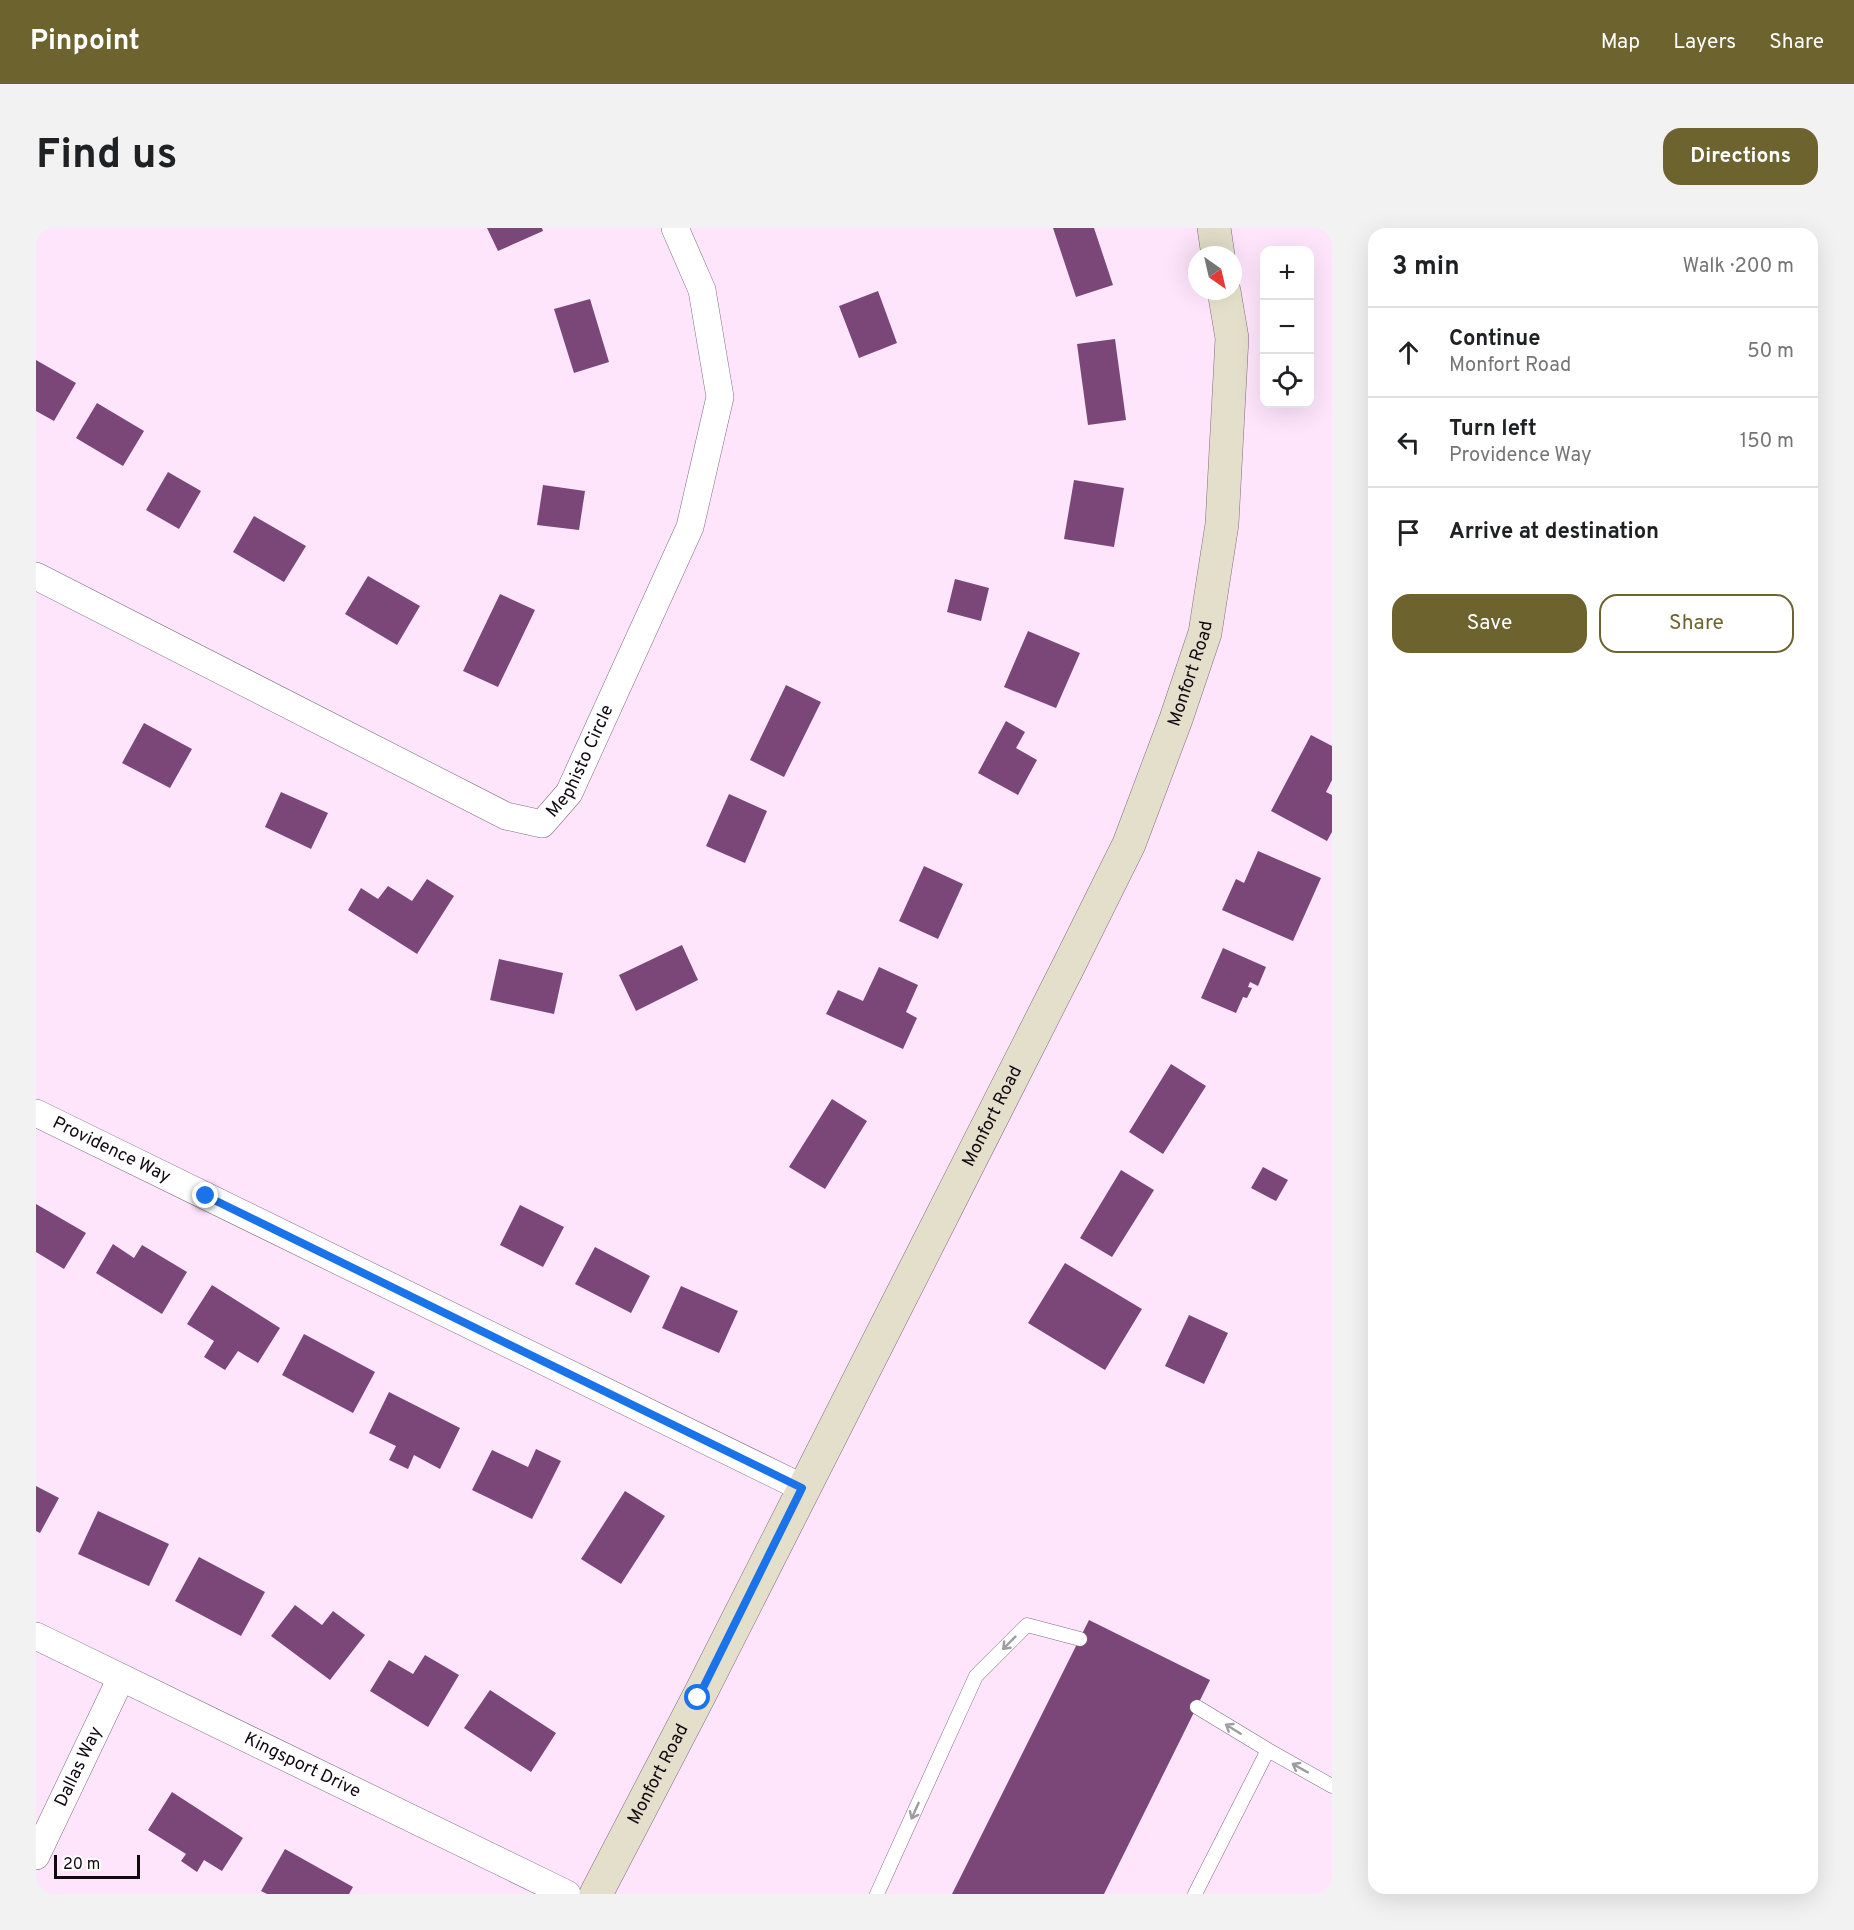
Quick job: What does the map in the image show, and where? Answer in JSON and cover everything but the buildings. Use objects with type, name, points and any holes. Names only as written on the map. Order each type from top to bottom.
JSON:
[{"type":"street","name":"Mephisto Circle","points":[[36,576],[506,816],[542,824],[569,793],[690,527],[720,397],[702,290],[675,228]]},
{"type":"street","points":[[1214,228],[1217,246]]},
{"type":"street","name":"Monfort Road","points":[[596,1894],[698,1698],[1128,844],[1176,719],[1205,633],[1222,524],[1232,338],[1226,300]]},
{"type":"street","name":"Providence Way","points":[[36,1113],[802,1488]]},
{"type":"street","name":"Kingsport Drive","points":[[36,1636],[567,1894]]},
{"type":"street","name":"Dallas Way","points":[[36,1856],[121,1678]]},
{"type":"lane","points":[[877,1894],[976,1676],[1027,1625],[1080,1639]]},
{"type":"lane","points":[[1197,1707],[1332,1786]]},
{"type":"lane","points":[[1195,1894],[1268,1750]]},
{"type":"route","points":[[206,1196],[802,1488],[698,1698]]}]
